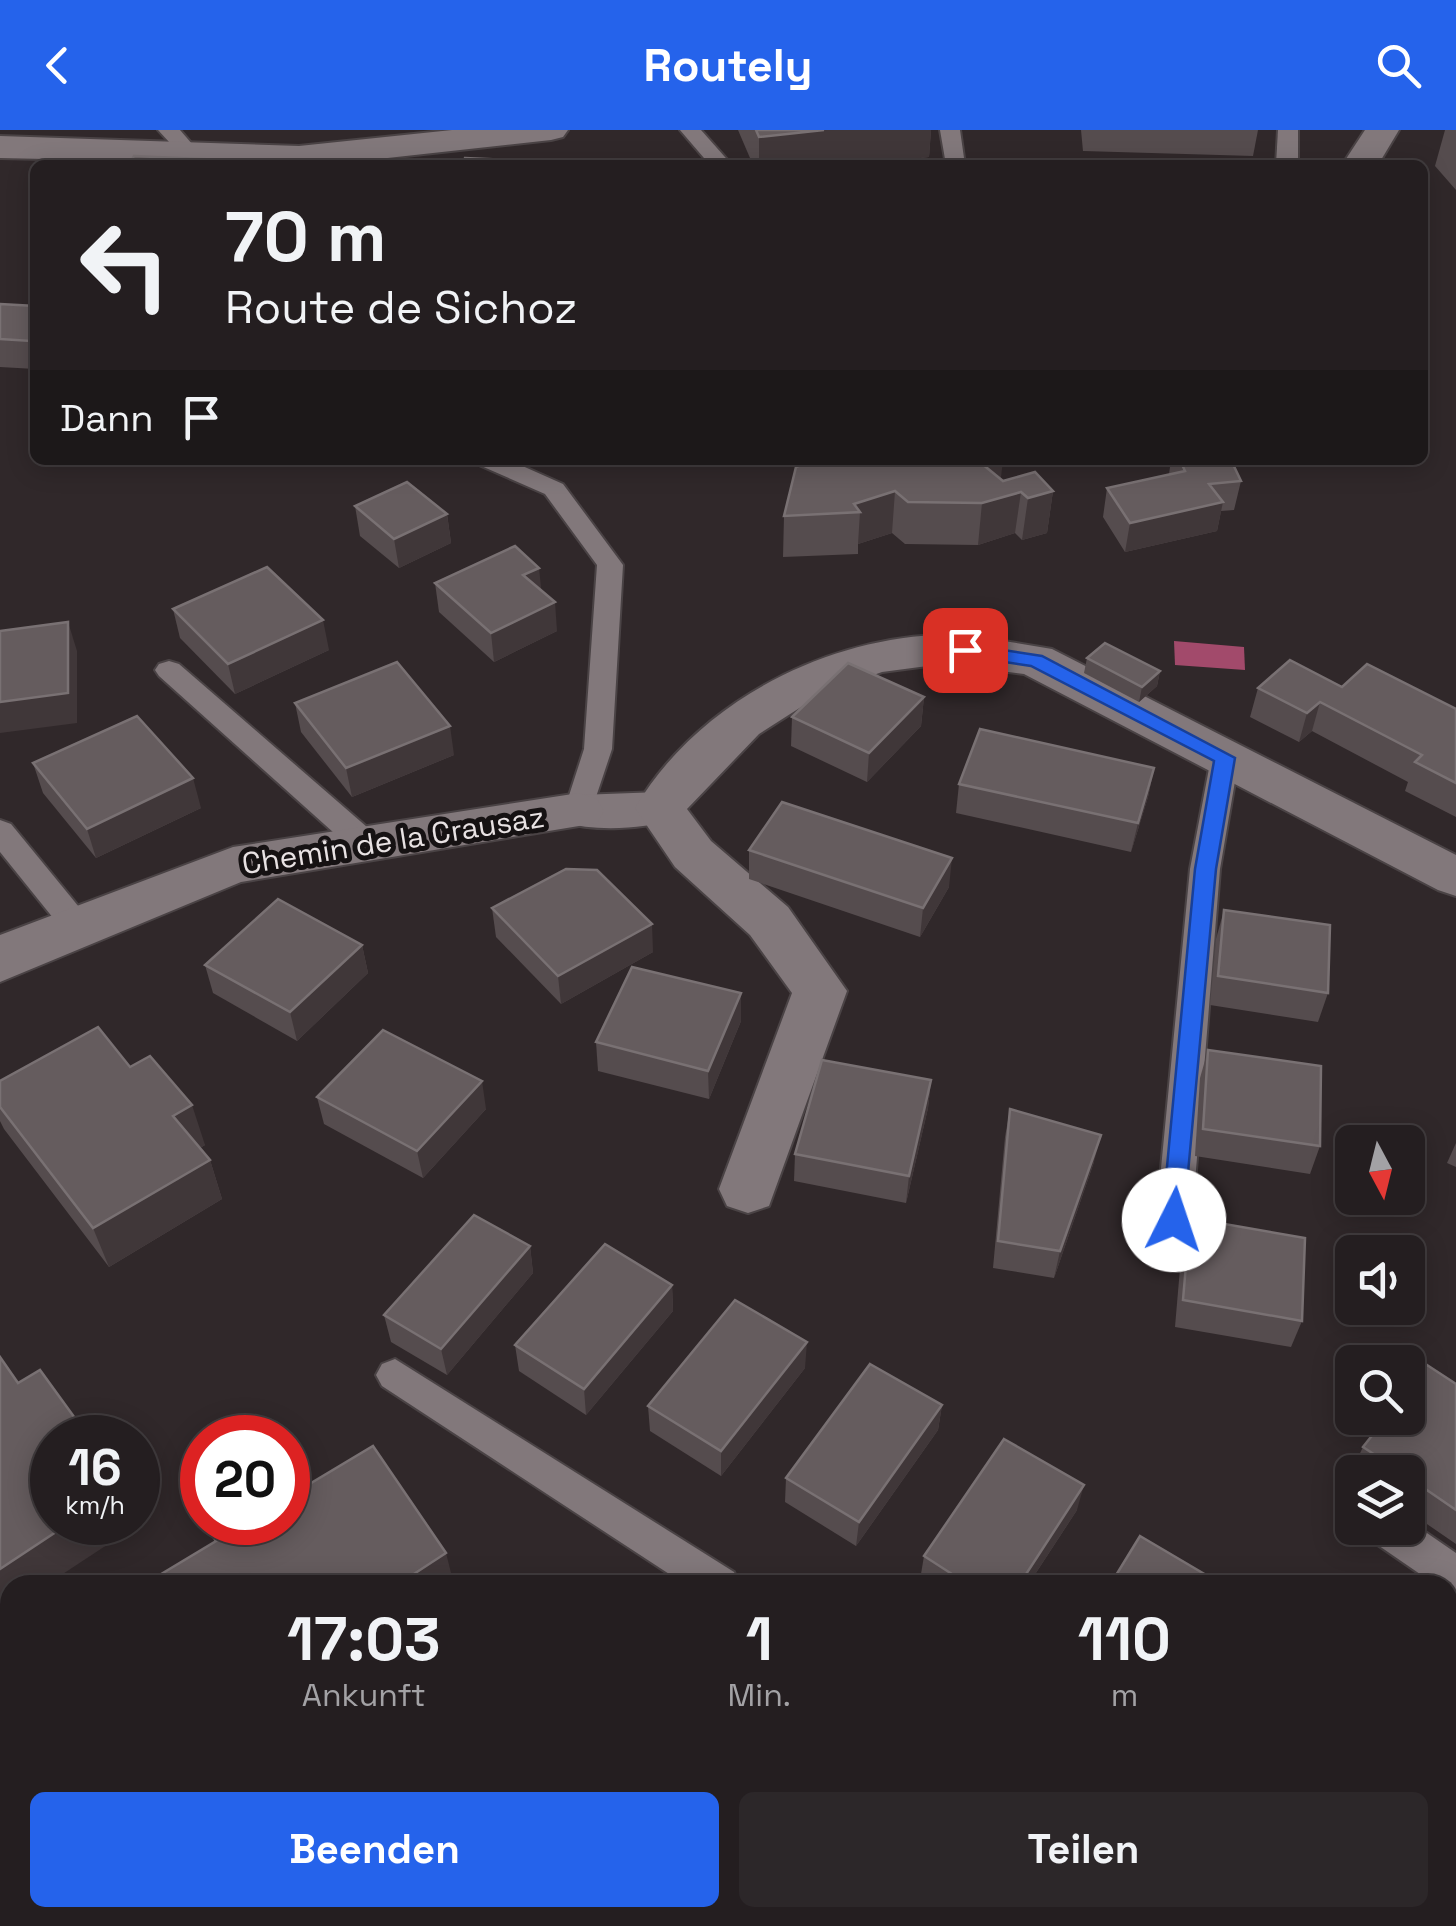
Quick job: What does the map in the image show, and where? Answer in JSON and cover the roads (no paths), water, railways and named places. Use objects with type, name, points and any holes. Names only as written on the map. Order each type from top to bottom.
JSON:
[{"type":"street","points":[[0,147],[178,141],[298,158],[551,130]]},
{"type":"street","points":[[1363,160],[1382,130]]},
{"type":"street","points":[[748,1189],[820,990],[770,922],[693,854],[660,808],[684,776],[766,702],[799,683],[858,664],[918,651],[965,650],[1035,660],[1456,877]]},
{"type":"street","name":"Chemin de la Crausaz","points":[[0,962],[16,950],[232,865],[580,811],[660,808]]},
{"type":"lane","points":[[690,130],[717,160]]},
{"type":"lane","points":[[950,130],[955,160]]},
{"type":"lane","points":[[1287,160],[1288,130]]},
{"type":"lane","points":[[499,465],[554,489],[610,565],[598,749],[580,811]]},
{"type":"lane","points":[[169,670],[364,842]]},
{"type":"lane","points":[[1174,1220],[1205,869],[1224,758]]},
{"type":"lane","points":[[0,831],[77,926]]},
{"type":"lane","points":[[395,1375],[705,1575]]},
{"type":"lane","points":[[1411,1545],[1455,1575]]}]
